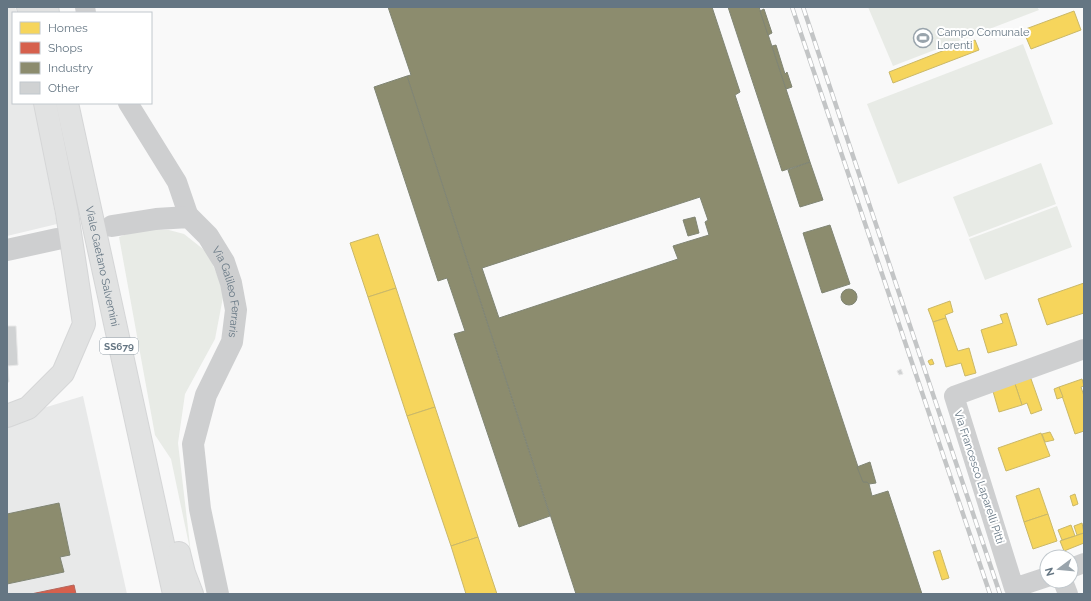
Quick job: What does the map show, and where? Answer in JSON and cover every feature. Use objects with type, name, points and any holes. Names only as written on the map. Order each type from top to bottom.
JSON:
[{"type":"main road","points":[[7,416],[28,408],[63,373],[84,324],[67,213],[45,104]]},
{"type":"main road","points":[[56,104],[97,245]]},
{"type":"main road","name":"Viale Gaetano Salvemini","points":[[67,104],[174,594]]},
{"type":"main road","points":[[142,447],[166,500],[184,573],[192,594]]},
{"type":"street","name":"Via Galileo Ferraris","points":[[129,104],[177,182],[189,217],[208,236],[224,262],[231,284],[236,310],[232,342],[206,395],[193,444],[200,509],[218,594]]},
{"type":"street","points":[[112,226],[156,219],[189,217]]},
{"type":"street","points":[[7,250],[57,239]]},
{"type":"street","name":"Via Francesco Laparelli Pitti","points":[[1039,580],[1014,588],[954,396],[1084,349]]},
{"type":"shaded area","points":[[7,7],[15,7],[17,12],[12,12],[12,104],[34,104],[57,224],[7,236]]},
{"type":"shaded area","name":"Campo Comunale Lorenti","points":[[868,7],[1037,7],[1039,10],[893,66]]},
{"type":"shaded area","points":[[1023,44],[1053,124],[898,184],[867,104]]},
{"type":"shaded area","points":[[1041,163],[1056,204],[969,237],[953,197]]},
{"type":"shaded area","points":[[1057,206],[1072,247],[985,280],[969,239]]},
{"type":"shaded area","points":[[137,230],[169,230],[184,234],[208,253],[224,292],[215,339],[185,394],[178,443],[191,554],[171,459],[155,435],[119,237]]},
{"type":"shaded area","points":[[83,396],[127,594],[7,594],[7,419]]},
{"type":"building: Homes","points":[[1074,11],[1081,30],[1031,49],[1023,30]]},
{"type":"building: Homes","points":[[975,40],[979,50],[893,83],[889,72],[950,48],[952,50]]},
{"type":"building: Homes","points":[[378,234],[396,288],[368,297],[350,243]]},
{"type":"building: Homes","points":[[1084,283],[1084,313],[1047,325],[1038,299]]},
{"type":"building: Homes","points":[[396,288],[435,407],[407,416],[368,297]]},
{"type":"building: Homes","points":[[950,301],[953,312],[945,315],[946,318],[933,322],[928,309]]},
{"type":"building: Homes","points":[[1007,313],[1017,345],[988,353],[981,330],[1003,323],[1000,315]]},
{"type":"building: Homes","points":[[946,318],[958,351],[969,348],[976,373],[965,376],[961,363],[946,367],[933,322]]},
{"type":"building: Homes","points":[[932,359],[934,364],[930,365],[928,361]]},
{"type":"building: Homes","points":[[1030,376],[1042,410],[1031,414],[1027,403],[1022,405],[1014,381]]},
{"type":"building: Homes","points":[[1082,379],[1084,386],[1081,387],[1084,396],[1084,431],[1075,434],[1059,387]]},
{"type":"building: Homes","points":[[1014,381],[1022,405],[999,412],[992,388]]},
{"type":"building: Homes","points":[[1059,387],[1063,397],[1057,399],[1054,389]]},
{"type":"building: Homes","points":[[435,407],[478,537],[451,546],[407,416]]},
{"type":"building: Homes","points":[[1050,432],[1054,440],[1045,442],[1042,434]]},
{"type":"building: Homes","points":[[1041,433],[1050,456],[1006,471],[998,448]]},
{"type":"building: Homes","points":[[1039,488],[1048,514],[1024,522],[1016,496]]},
{"type":"building: Homes","points":[[1075,494],[1078,504],[1073,506],[1070,496]]},
{"type":"building: Homes","points":[[1048,514],[1057,541],[1033,549],[1024,522]]},
{"type":"building: Homes","points":[[1082,523],[1084,533],[1077,535],[1074,526]]},
{"type":"building: Homes","points":[[1071,525],[1075,536],[1062,540],[1058,530]]},
{"type":"building: Homes","points":[[1084,533],[1084,543],[1069,549],[1063,549],[1060,541]]},
{"type":"building: Homes","points":[[478,537],[497,594],[466,594],[451,546]]},
{"type":"building: Homes","points":[[940,550],[949,578],[942,580],[933,552]]},
{"type":"building: Shops","points":[[74,585],[76,594],[31,594]]},
{"type":"building: Industry","points":[[388,7],[712,7],[740,92],[735,95],[863,482],[867,482],[869,484],[872,496],[888,491],[922,594],[576,594],[407,76],[411,75]],"holes":[[[700,197],[708,220],[705,222],[709,235],[673,246],[678,259],[499,318],[482,268]]]},
{"type":"building: Industry","points":[[728,7],[759,7],[810,162],[782,171]]},
{"type":"building: Industry","points":[[764,9],[772,33],[768,35],[760,11]]},
{"type":"building: Industry","points":[[776,45],[785,74],[787,72],[792,87],[786,89],[772,46]]},
{"type":"building: Industry","points":[[407,76],[550,516],[519,527],[454,334],[465,331],[447,278],[438,281],[374,87]]},
{"type":"building: Industry","points":[[810,162],[823,200],[800,207],[788,170]]},
{"type":"building: Industry","points":[[695,217],[699,233],[688,236],[683,220]]},
{"type":"building: Industry","points":[[830,225],[850,284],[822,293],[803,233]]},
{"type":"building: Industry","points":[[849,289],[855,291],[857,297],[855,303],[849,305],[843,303],[841,297],[843,291]]},
{"type":"building: Industry","points":[[870,462],[876,483],[869,484],[867,482],[863,482],[857,467]]},
{"type":"building: Industry","points":[[59,503],[70,555],[60,557],[64,572],[7,584],[7,514]]},
{"type":"building: Other","points":[[7,326],[16,326],[18,365],[8,366],[9,382],[7,382]]},
{"type":"building: Other","points":[[901,369],[903,374],[899,375],[897,371]]},
{"type":"railway","points":[[792,7],[990,594]]},
{"type":"railway","points":[[803,7],[1000,594]]},
{"type":"place","name":"Campo Comunale Lorenti","points":[[923,38]]}]
